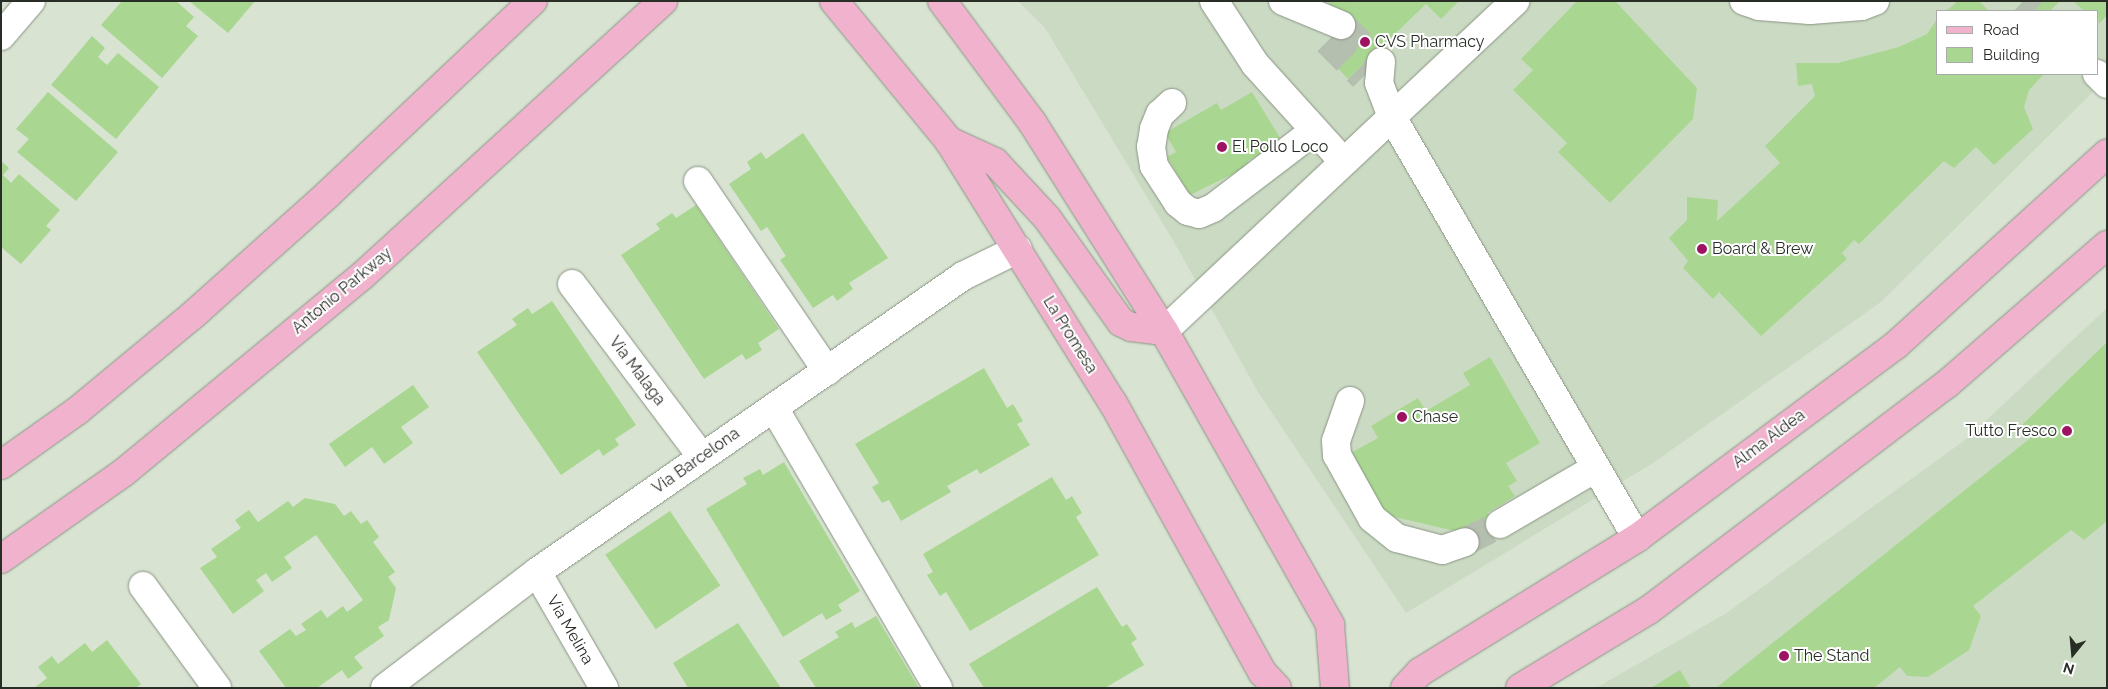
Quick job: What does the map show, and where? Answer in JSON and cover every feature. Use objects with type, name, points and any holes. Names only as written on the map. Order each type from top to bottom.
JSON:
[{"type":"main road","points":[[1,465],[77,411],[193,315],[327,195],[533,1]]},
{"type":"main road","name":"Antonio Parkway","points":[[1,559],[123,473],[362,276],[663,1]]},
{"type":"main road","name":"La Promesa","points":[[834,1],[949,141],[1113,403],[1262,672],[1277,688]]},
{"type":"main road","points":[[942,1],[1032,122],[1164,331],[1330,625],[1335,688]]},
{"type":"main road","points":[[949,141],[995,162],[1047,218],[1121,322],[1131,327],[1164,331]]},
{"type":"main road","name":"Alma Aldea","points":[[1404,688],[1420,672],[1637,538],[1896,345],[2107,154]]},
{"type":"main road","points":[[1520,688],[1649,610],[1948,384],[2107,245]]},
{"type":"street","points":[[1,36],[31,1]]},
{"type":"street","points":[[1283,1],[1330,28]]},
{"type":"street","points":[[1164,331],[1515,1]]},
{"type":"street","points":[[1744,1],[1759,6],[1810,10],[1862,6],[1875,1]]},
{"type":"street","points":[[1224,5],[1255,64],[1344,162]]},
{"type":"street","points":[[1374,74],[1392,117],[1637,538]]},
{"type":"street","points":[[2098,75],[2107,84]]},
{"type":"street","points":[[1172,104],[1160,114],[1154,129],[1151,147],[1154,166],[1178,203],[1193,213],[1212,208],[1315,130]]},
{"type":"street","points":[[698,181],[827,371]]},
{"type":"street","name":"Via Barcelona","points":[[384,688],[537,572],[963,276],[1018,249]]},
{"type":"street","name":"Via Malaga","points":[[572,284],[702,457]]},
{"type":"street","points":[[1350,401],[1336,440],[1337,455],[1372,518],[1397,538],[1442,550],[1466,542]]},
{"type":"street","points":[[774,408],[938,688]]},
{"type":"street","points":[[1500,524],[1596,468]]},
{"type":"street","name":"Via Melina","points":[[537,572],[604,688]]},
{"type":"street","points":[[143,586],[217,688]]},
{"type":"shaded area","points":[[1018,1],[2107,1],[2107,78],[1881,302],[1653,463],[1406,613],[1258,392],[1174,242],[1045,28]]},
{"type":"shaded area","points":[[2107,308],[2107,688],[1596,688],[1725,614],[1965,440]]},
{"type":"building","points":[[122,1],[176,1],[194,17],[186,26],[198,36],[162,78],[101,25]]},
{"type":"building","points":[[189,1],[255,1],[228,33]]},
{"type":"building","name":"CVS Pharmacy","points":[[1327,1],[1459,1],[1441,19],[1426,4],[1348,79],[1327,57],[1356,30]]},
{"type":"building","points":[[1577,1],[1615,1],[1697,88],[1693,119],[1610,203],[1558,152],[1567,143],[1513,90],[1533,70],[1521,59]]},
{"type":"building","points":[[1958,1],[1979,1],[1988,10],[1947,10]]},
{"type":"building","points":[[2023,1],[2060,1],[2051,10],[2015,10]]},
{"type":"building","points":[[2073,1],[2107,1],[2107,15],[2099,24],[2098,10],[2083,10]]},
{"type":"building","points":[[1936,20],[1936,75],[2043,75],[2029,90],[2024,107],[2033,129],[1994,165],[1976,147],[1954,168],[1944,161],[1859,244],[1854,240],[1842,253],[1847,259],[1761,336],[1719,292],[1713,299],[1683,268],[1688,261],[1669,238],[1687,220],[1687,197],[1718,200],[1717,221],[1780,163],[1765,146],[1815,96],[1812,84],[1798,86],[1796,63],[1838,63],[1899,47],[1927,34]]},
{"type":"building","points":[[92,36],[105,48],[98,57],[107,65],[118,53],[159,87],[116,139],[51,85]]},
{"type":"building","points":[[48,92],[118,152],[76,201],[17,152],[29,139],[16,129]]},
{"type":"building","name":"El Pollo Loco","points":[[1252,92],[1282,141],[1248,161],[1251,165],[1190,195],[1167,157],[1176,152],[1165,133],[1217,103],[1221,110]]},
{"type":"building","points":[[803,133],[888,258],[849,283],[853,289],[837,301],[833,295],[813,308],[780,260],[786,256],[767,227],[761,231],[729,184],[751,169],[747,162],[761,152],[766,159]]},
{"type":"building","points":[[1,161],[9,168],[3,175],[11,183],[19,174],[60,210],[46,226],[51,230],[21,264],[1,247]]},
{"type":"building","points":[[696,205],[779,329],[758,343],[762,350],[746,360],[742,354],[704,379],[621,255],[660,229],[656,224],[672,213],[676,218]]},
{"type":"building","points":[[552,301],[636,425],[615,439],[619,445],[603,456],[599,449],[561,475],[477,352],[517,325],[512,319],[528,308],[532,314]]},
{"type":"building","points":[[2107,342],[2107,521],[2084,540],[2071,530],[1973,606],[1981,616],[1969,650],[1928,677],[1907,676],[1900,667],[1874,688],[1716,688],[2033,436],[2021,426]]},
{"type":"building","points":[[1490,357],[1540,443],[1506,463],[1517,481],[1508,486],[1515,496],[1487,513],[1500,524],[1498,533],[1470,550],[1459,532],[1382,514],[1347,455],[1378,438],[1371,426],[1418,398],[1426,411],[1470,385],[1463,373]]},
{"type":"building","points":[[984,368],[1007,408],[1013,404],[1023,421],[1017,424],[1030,445],[980,474],[977,469],[947,486],[951,492],[901,521],[889,500],[882,503],[872,487],[879,483],[855,444]]},
{"type":"building","points":[[413,385],[429,407],[401,427],[413,443],[384,464],[372,447],[345,467],[329,444]]},
{"type":"building","points":[[784,462],[860,591],[838,605],[842,611],[826,620],[822,613],[783,637],[706,509],[747,484],[743,478],[760,469],[763,475]]},
{"type":"building","points":[[1052,477],[1066,500],[1072,496],[1082,513],[1076,517],[1099,555],[970,631],[946,592],[940,596],[927,575],[933,572],[923,554]]},
{"type":"building","points":[[305,498],[335,504],[344,516],[351,511],[361,524],[367,520],[379,537],[373,542],[395,572],[388,577],[396,588],[389,620],[378,627],[384,636],[354,657],[363,668],[348,679],[342,670],[317,688],[286,688],[259,651],[290,629],[296,636],[306,630],[301,624],[321,610],[327,618],[343,606],[347,612],[363,600],[316,535],[284,557],[292,568],[272,582],[266,573],[256,580],[264,591],[233,614],[200,568],[217,557],[211,549],[241,528],[235,520],[249,510],[258,522],[288,501],[293,507]]},
{"type":"building","points":[[670,511],[720,586],[656,629],[605,555]]},
{"type":"building","points":[[1097,587],[1122,627],[1127,624],[1137,639],[1131,643],[1144,665],[1105,688],[984,688],[969,664]]},
{"type":"building","points":[[876,616],[919,688],[816,688],[799,661],[839,637],[835,632],[852,622],[855,628]]},
{"type":"building","points":[[738,623],[781,688],[688,688],[673,663]]},
{"type":"building","points":[[107,640],[141,684],[136,688],[34,688],[47,678],[38,667],[52,656],[58,664],[85,643],[92,652]]},
{"type":"building","points":[[1680,670],[1691,688],[1651,688]]},
{"type":"tunnel","points":[[2023,1],[2033,10]]},
{"type":"tunnel","points":[[1341,25],[1381,62]]},
{"type":"tunnel","points":[[1327,41],[1363,77]]},
{"type":"tunnel","points":[[1465,542],[1500,524]]},
{"type":"place","name":"CVS Pharmacy","points":[[1365,42]]},
{"type":"place","name":"El Pollo Loco","points":[[1222,147]]},
{"type":"place","name":"Board & Brew","points":[[1702,249]]},
{"type":"place","name":"Chase","points":[[1402,417]]},
{"type":"place","name":"Tutto Fresco","points":[[2067,431]]},
{"type":"place","name":"The Stand","points":[[1784,656]]}]
